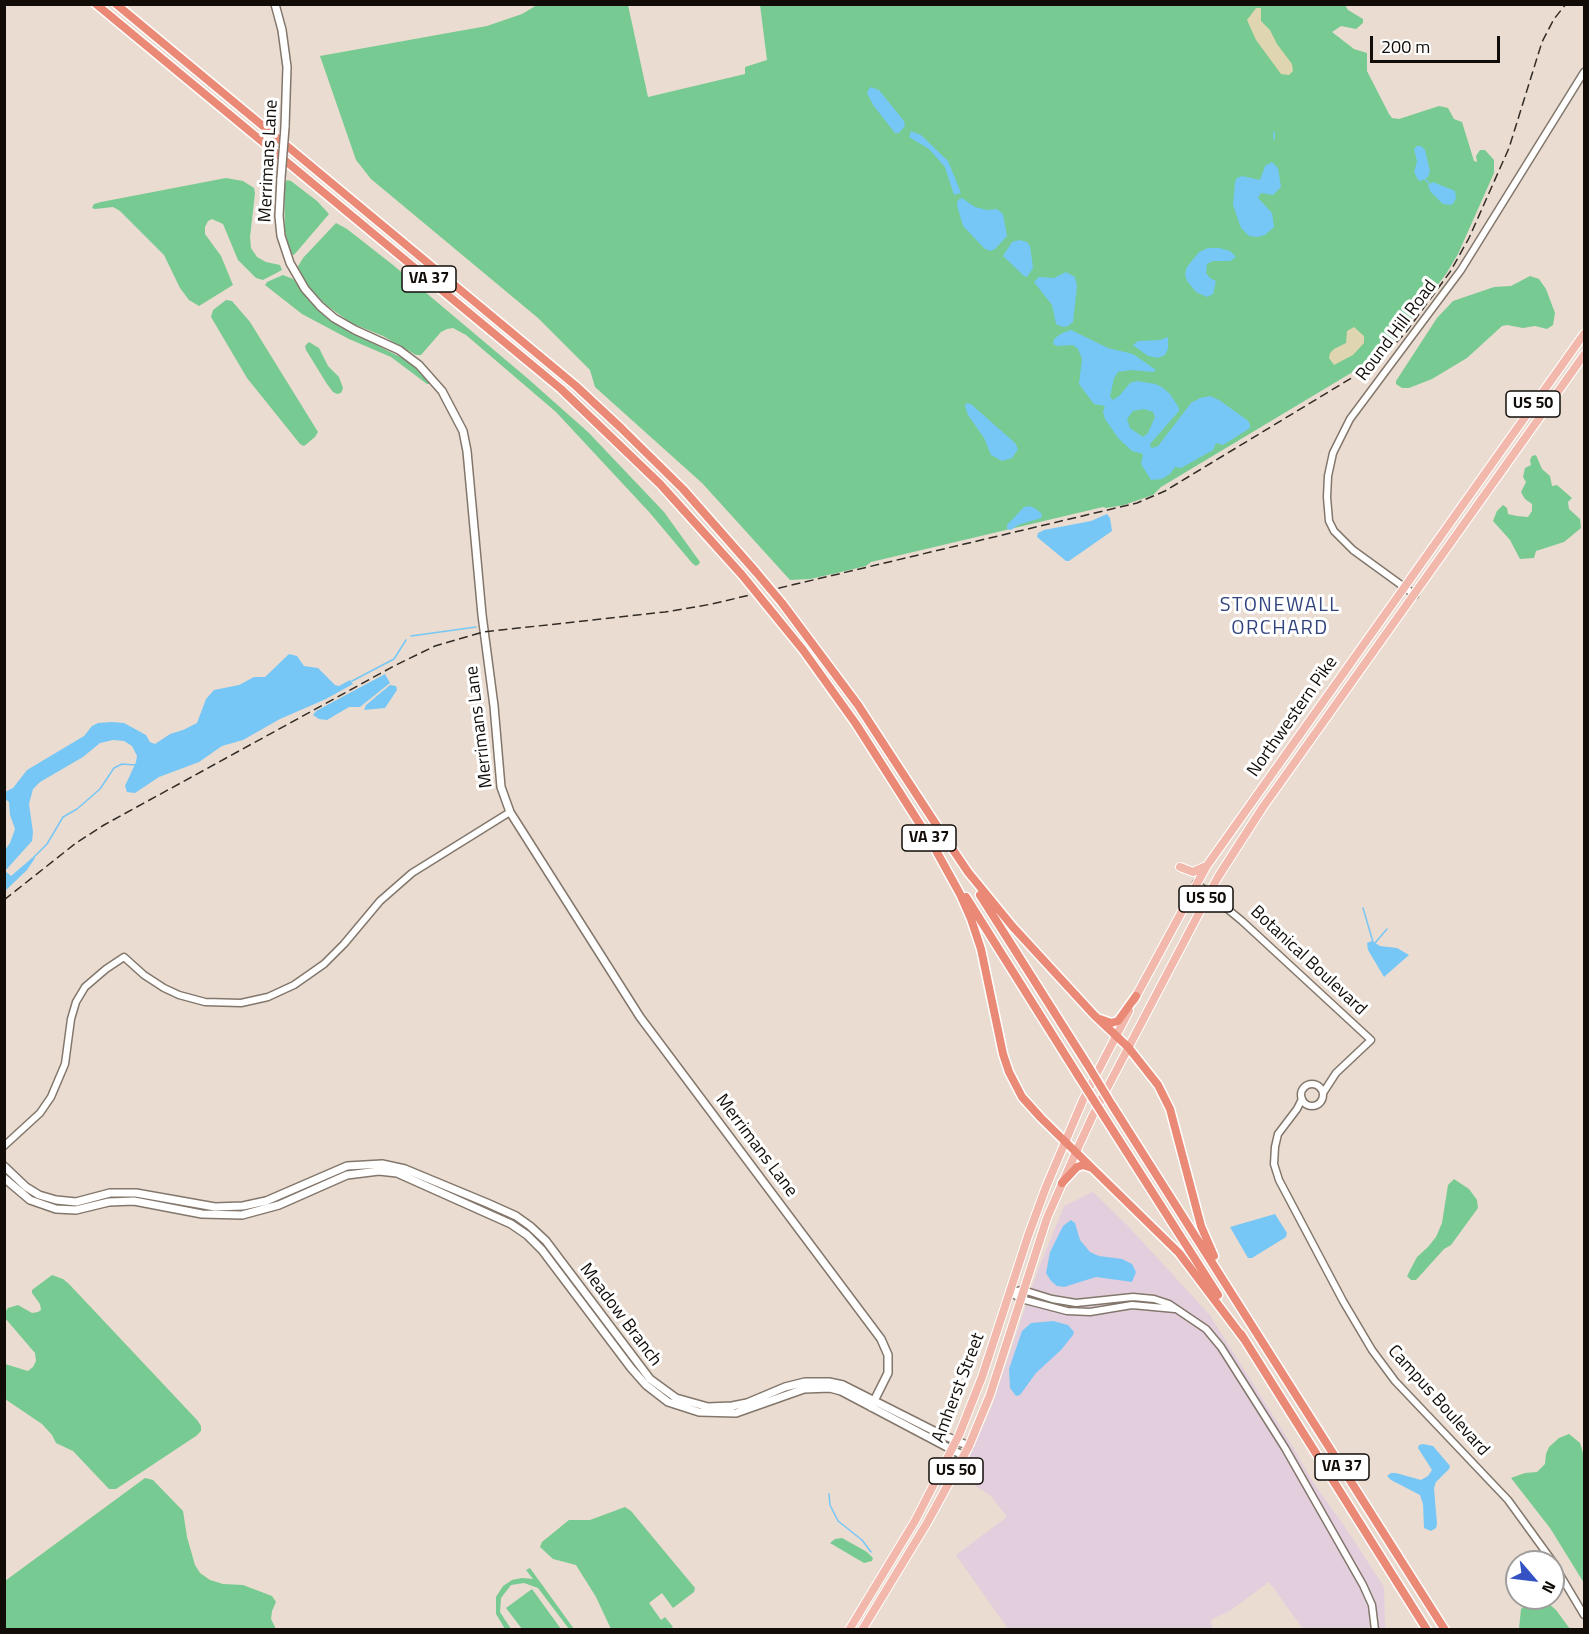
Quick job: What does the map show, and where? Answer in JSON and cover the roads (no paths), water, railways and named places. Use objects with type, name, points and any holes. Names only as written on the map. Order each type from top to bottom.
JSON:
[{"type":"highway","name":"VA 37","points":[[96,4],[568,396],[660,484],[742,575],[856,724],[1427,1629]]},
{"type":"highway","name":"VA 37","points":[[116,4],[561,373],[650,455],[704,512],[782,603],[858,705],[1445,1629]]},
{"type":"highway","points":[[940,832],[994,905],[1094,1015],[1128,1047],[1154,1079],[1166,1099],[1174,1122],[1204,1233],[1217,1263],[1240,1304]]},
{"type":"highway","points":[[928,836],[960,894],[977,934],[1000,1042],[1009,1072],[1022,1096],[1065,1142],[1179,1253],[1244,1339]]},
{"type":"highway","points":[[1094,1015],[1104,1022],[1115,1023],[1125,1014],[1136,996]]},
{"type":"highway","points":[[1062,1183],[1077,1167],[1086,1166],[1095,1170]]},
{"type":"main road","name":"Merrimans Lane","points":[[275,4],[282,30],[287,67],[279,216],[281,236],[290,263],[305,289],[320,306],[339,321],[399,350],[420,365],[442,391],[463,431],[467,451],[501,787],[510,812],[646,1027],[881,1339],[888,1355],[888,1373],[873,1403]]},
{"type":"main road","name":"Northwestern Pike","points":[[1065,1142],[1092,1082],[1136,996],[1208,864],[1584,334]]},
{"type":"main road","name":"Northwestern Pike","points":[[1076,1152],[1209,893],[1236,848],[1584,355]]},
{"type":"main road","points":[[1296,741],[1293,752],[1298,759]]},
{"type":"main road","points":[[1180,867],[1193,872],[1208,864]]},
{"type":"main road","name":"Amherst Street","points":[[849,1629],[919,1514],[956,1441],[982,1377],[1031,1226],[1065,1142]]},
{"type":"main road","name":"Amherst Street","points":[[862,1629],[927,1523],[969,1446],[990,1395],[1047,1218],[1076,1152]]},
{"type":"main road","name":"Meadow Branch","points":[[360,1168],[382,1164],[405,1169],[516,1216],[530,1226],[546,1241],[650,1379],[676,1398],[708,1407],[732,1406],[747,1403],[785,1387],[818,1380],[843,1385],[873,1403]]},
{"type":"main road","points":[[4,1166],[26,1187],[39,1195],[56,1200],[76,1202],[110,1193],[136,1193],[215,1207],[243,1206],[266,1200],[337,1170],[360,1168]]},
{"type":"main road","points":[[4,1178],[30,1200],[56,1209],[76,1210],[109,1202],[135,1201],[202,1214],[242,1215],[279,1205],[360,1168]]},
{"type":"main road","points":[[873,1403],[969,1446]]},
{"type":"main road","points":[[873,1403],[964,1456]]},
{"type":"main road","points":[[927,1523],[924,1513],[929,1495]]},
{"type":"main road","points":[[919,1514],[922,1524],[919,1535]]},
{"type":"street","name":"Round Hill Road","points":[[1414,595],[1353,550],[1334,531],[1329,521],[1327,497],[1328,476],[1333,453],[1350,419],[1461,270],[1584,72]]},
{"type":"street","points":[[4,1146],[40,1113],[57,1086],[68,1053],[71,1019],[81,993],[94,977],[124,957],[163,988],[196,1000],[230,1004],[268,997],[294,985],[324,964],[380,901],[412,873],[510,812]]},
{"type":"street","name":"Botanical Boulevard","points":[[1196,883],[1333,1003],[1371,1040]]},
{"type":"street","name":"Campus Boulevard","points":[[1371,1040],[1336,1073],[1317,1085],[1305,1086],[1302,1099],[1280,1131],[1276,1142],[1274,1160],[1276,1173],[1353,1320],[1395,1381],[1505,1497],[1544,1550]]},
{"type":"street","name":"Campus Boulevard","points":[[1289,1119],[1309,1106],[1320,1104],[1323,1093],[1336,1073]]},
{"type":"street","points":[[1317,1085],[1323,1093]]},
{"type":"street","points":[[1302,1099],[1309,1106]]},
{"type":"street","points":[[1010,1292],[1053,1309],[1079,1312],[1132,1305],[1176,1309],[1194,1319],[1215,1339],[1286,1448],[1367,1592],[1374,1613],[1375,1629]]},
{"type":"street","name":"Campus Boulevard","points":[[1565,1583],[1584,1615]]},
{"type":"water","points":[[870,87],[879,90],[904,121],[905,126],[899,133],[895,133],[873,105],[867,93]]},
{"type":"water","points":[[911,131],[921,135],[948,161],[961,193],[954,195],[945,167],[929,149],[909,137]]},
{"type":"water","points":[[1417,146],[1425,150],[1430,171],[1428,177],[1421,181],[1414,172],[1417,161],[1414,149]]},
{"type":"water","points":[[1272,162],[1278,168],[1281,187],[1273,195],[1261,193],[1258,198],[1272,213],[1274,227],[1265,235],[1249,236],[1241,228],[1233,205],[1235,182],[1242,176],[1260,180],[1265,166]]},
{"type":"water","points":[[1433,182],[1455,191],[1456,198],[1453,204],[1443,204],[1430,191],[1428,185]]},
{"type":"water","points":[[962,198],[975,207],[987,210],[997,209],[1003,214],[1007,236],[995,249],[991,251],[985,249],[963,226],[957,205],[958,200]]},
{"type":"water","points":[[1019,240],[1027,242],[1030,246],[1033,268],[1027,277],[1003,256],[1012,242]]},
{"type":"water","points":[[1208,248],[1230,251],[1236,257],[1230,261],[1213,261],[1207,264],[1206,273],[1216,281],[1213,294],[1207,297],[1196,292],[1187,281],[1185,274],[1187,267],[1199,252]]},
{"type":"water","points":[[1066,272],[1075,277],[1077,286],[1073,322],[1063,327],[1056,324],[1052,305],[1034,282],[1039,277],[1054,278]]},
{"type":"water","points":[[1071,330],[1108,348],[1133,354],[1156,370],[1153,372],[1131,370],[1118,372],[1114,378],[1110,397],[1113,400],[1130,383],[1137,381],[1155,384],[1170,394],[1179,411],[1151,443],[1152,448],[1158,446],[1191,403],[1200,398],[1210,396],[1219,400],[1247,420],[1250,428],[1223,445],[1216,443],[1213,450],[1181,468],[1175,467],[1162,479],[1151,480],[1141,464],[1143,454],[1132,451],[1118,438],[1105,419],[1103,412],[1105,406],[1094,404],[1079,384],[1082,359],[1078,349],[1073,345],[1053,344],[1054,339]],"holes":[[[1144,409],[1153,412],[1155,417],[1148,433],[1143,437],[1130,428],[1127,419],[1133,411]]]},
{"type":"water","points":[[1168,337],[1168,349],[1165,355],[1158,358],[1148,356],[1133,345],[1138,341],[1160,340]]},
{"type":"water","points":[[966,403],[971,404],[1015,443],[1018,449],[1012,458],[1002,461],[991,455],[984,438],[968,415]]},
{"type":"water","points":[[1030,506],[1036,509],[1042,514],[1041,518],[1018,525],[1011,530],[1007,529],[1007,525],[1024,507]]},
{"type":"water","points":[[1107,514],[1112,531],[1069,561],[1037,537],[1038,533],[1044,530],[1091,521]]},
{"type":"water","points":[[289,654],[297,656],[304,666],[318,668],[335,685],[339,686],[350,680],[353,684],[326,699],[280,719],[243,740],[222,746],[199,762],[159,777],[135,793],[127,792],[125,786],[136,762],[137,756],[132,746],[124,741],[113,740],[100,743],[83,757],[40,782],[33,789],[29,804],[32,841],[5,871],[5,850],[15,829],[10,815],[9,802],[5,799],[5,792],[13,788],[27,770],[84,736],[92,726],[98,723],[124,723],[146,735],[150,742],[155,744],[170,734],[197,723],[206,699],[214,690],[239,685],[254,677],[265,677]]},
{"type":"water","points":[[385,674],[390,683],[360,707],[349,707],[327,720],[313,715],[316,711]]},
{"type":"water","points":[[390,685],[396,686],[397,690],[385,708],[364,710],[366,705]]},
{"type":"water","points":[[35,858],[27,870],[5,891],[5,871],[11,876]]},
{"type":"water","points":[[1372,941],[1380,946],[1397,948],[1409,955],[1384,977],[1368,950],[1367,943]]},
{"type":"water","points":[[1275,1214],[1287,1233],[1286,1237],[1252,1258],[1248,1258],[1230,1227]]},
{"type":"water","points":[[1071,1220],[1075,1223],[1080,1240],[1090,1252],[1099,1256],[1122,1259],[1132,1264],[1136,1272],[1132,1282],[1096,1277],[1064,1287],[1057,1286],[1051,1281],[1046,1273],[1050,1252],[1063,1226]]},
{"type":"water","points":[[1053,1321],[1068,1325],[1074,1332],[1073,1335],[1061,1350],[1036,1373],[1020,1395],[1016,1396],[1010,1388],[1009,1369],[1022,1331],[1031,1323]]},
{"type":"water","points":[[1423,1444],[1433,1446],[1450,1466],[1436,1482],[1434,1488],[1437,1524],[1436,1528],[1431,1531],[1424,1528],[1423,1504],[1420,1495],[1387,1476],[1396,1473],[1421,1480],[1428,1476],[1432,1470],[1418,1448]]},
{"type":"waterway","points":[[1274,132],[1274,139]]},
{"type":"waterway","points":[[1425,179],[1429,183]]},
{"type":"waterway","points":[[411,636],[476,627]]},
{"type":"waterway","points":[[352,681],[394,659],[406,640]]},
{"type":"waterway","points":[[33,858],[47,844],[63,817],[77,809],[100,789],[114,768],[122,764],[135,765]]},
{"type":"waterway","points":[[1363,908],[1373,942]]},
{"type":"waterway","points":[[1375,943],[1387,929]]},
{"type":"waterway","points":[[829,1494],[830,1505],[838,1521],[862,1540],[871,1552]]},
{"type":"railway","points":[[4,900],[76,843],[104,825],[394,666],[435,646],[483,632],[665,612],[712,604],[1137,503],[1165,491],[1368,368],[1385,355],[1406,332],[1450,272],[1469,238],[1509,148],[1542,42],[1554,19],[1566,4]]},
{"type":"district","name":"STONEWALL ORCHARD","points":[[1280,618]]}]
